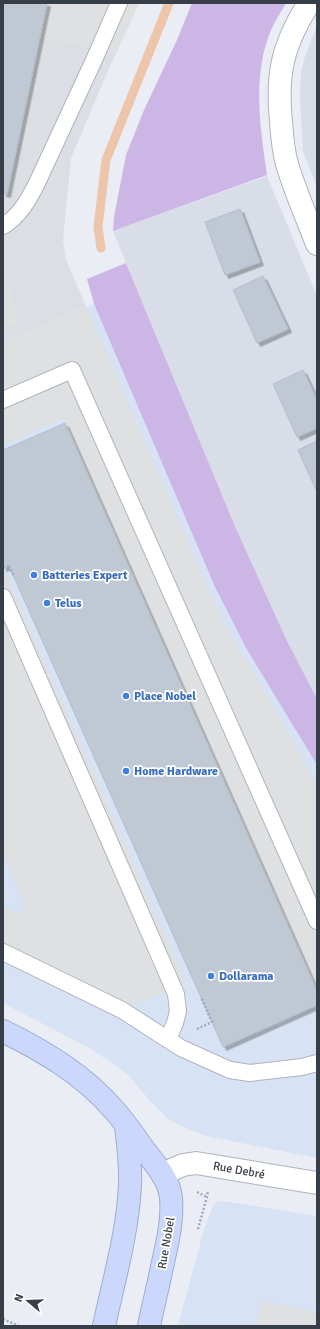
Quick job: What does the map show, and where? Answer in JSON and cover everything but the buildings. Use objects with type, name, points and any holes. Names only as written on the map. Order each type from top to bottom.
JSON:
[{"type":"street","points":[[309,3],[292,31],[282,64],[279,83],[279,100],[282,139],[287,163],[317,244]]},
{"type":"street","name":"Rue Nobel","points":[[3,1031],[43,1052],[68,1068],[99,1095],[114,1109],[167,1182],[171,1196],[171,1220],[166,1252],[149,1326]]},
{"type":"street","points":[[104,1326],[124,1237],[129,1200],[130,1170],[126,1125]]},
{"type":"street","name":"Rue Debré","points":[[162,1174],[183,1165],[196,1163],[317,1183]]},
{"type":"lane","points":[[3,226],[16,215],[28,200],[37,183],[119,3]]},
{"type":"lane","points":[[3,400],[72,370],[317,921]]},
{"type":"lane","points":[[3,597],[176,994],[178,1011],[168,1040]]},
{"type":"lane","points":[[3,952],[122,1010],[181,1048],[230,1070],[250,1073],[302,1067],[317,1063]]},
{"type":"path","points":[[3,568],[9,566],[6,572]]},
{"type":"path","points":[[196,1236],[207,1198]]},
{"type":"path","points":[[3,1319],[19,1326]]},
{"type":"shaded area","points":[[3,3],[139,3],[110,66],[71,158],[63,240],[66,260],[86,306],[3,343]]},
{"type":"shaded area","points":[[47,3],[139,3],[117,52],[40,38]]},
{"type":"shaded area","points":[[192,3],[286,3],[271,30],[261,65],[259,102],[267,175],[113,231],[114,217],[126,155],[144,110],[177,40]]},
{"type":"shaded area","points":[[317,26],[317,187],[303,152],[300,96],[301,71],[305,56]]},
{"type":"shaded area","points":[[267,176],[317,296],[317,699],[286,639],[234,524],[113,231]]},
{"type":"shaded area","points":[[126,263],[234,524],[286,639],[317,699],[317,765],[246,648],[215,587],[94,304],[87,279]]},
{"type":"shaded area","points":[[3,268],[19,322],[3,329]]},
{"type":"shaded area","points":[[94,304],[215,587],[246,648],[317,765],[317,1158],[206,1136],[189,1130],[168,1119],[127,1074],[109,1061],[89,1048],[3,1003],[3,343]]},
{"type":"shaded area","points":[[86,306],[222,620],[268,697],[317,784],[317,991],[65,423],[62,419],[3,445],[3,343]]},
{"type":"shaded area","points":[[5,571],[186,982],[173,989],[122,1010],[3,952],[3,907],[20,913],[25,909],[24,903],[3,853],[3,572]]},
{"type":"shaded area","points":[[222,1201],[317,1216],[317,1326],[178,1326],[204,1229],[213,1206],[217,1202]]},
{"type":"shaded area","points":[[262,1301],[317,1312],[317,1326],[256,1326]]},
{"type":"waterway","points":[[101,248],[98,227],[106,160],[169,3]]},
{"type":"place","name":"Batteries Expert","points":[[34,575]]},
{"type":"place","name":"Telus","points":[[47,603]]},
{"type":"place","name":"Place Nobel","points":[[126,696]]},
{"type":"place","name":"Home Hardware","points":[[126,771]]},
{"type":"place","name":"Dollarama","points":[[211,976]]}]
